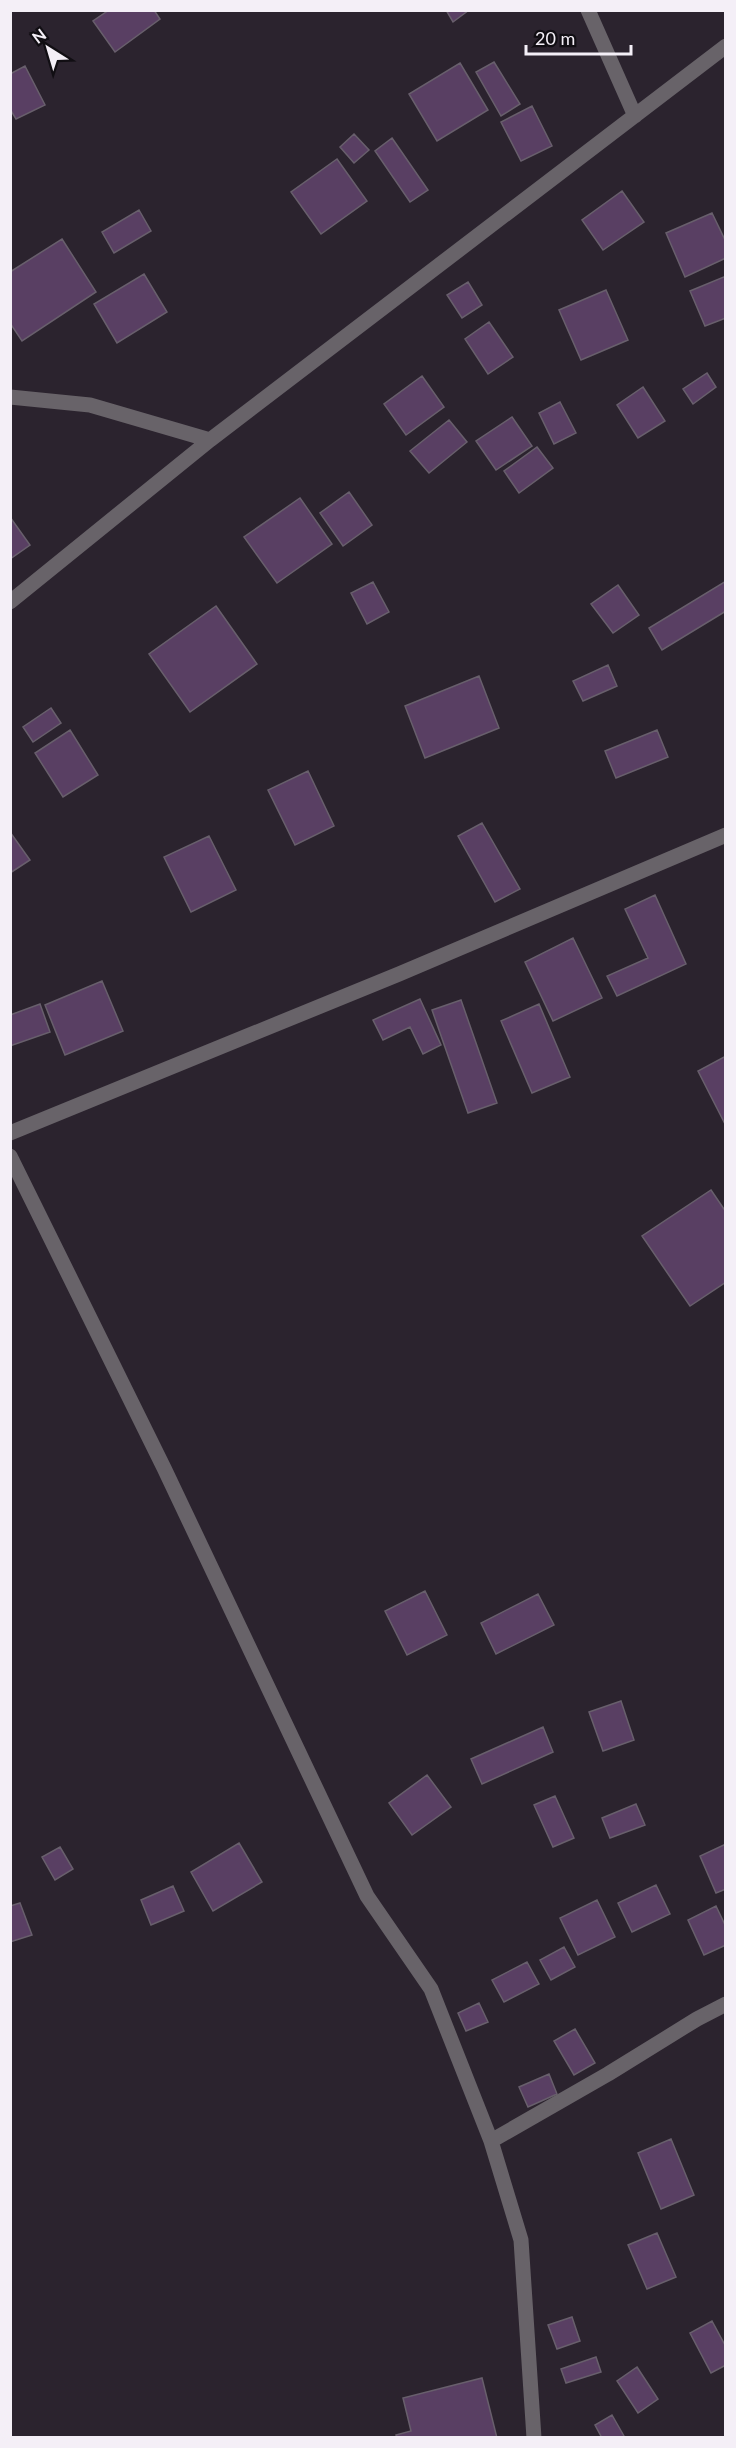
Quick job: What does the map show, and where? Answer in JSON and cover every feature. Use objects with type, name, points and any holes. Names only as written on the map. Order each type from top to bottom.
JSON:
[{"type":"street","points":[[588,10],[636,116]]},
{"type":"street","points":[[10,602],[210,440],[726,46]]},
{"type":"street","points":[[10,397],[90,405],[210,440]]},
{"type":"street","points":[[10,1133],[399,974],[726,835]]},
{"type":"street","points":[[10,1156],[164,1468],[367,1896],[431,1989],[491,2141],[521,2240],[534,2438]]},
{"type":"street","points":[[491,2141],[726,2004]]},
{"type":"building","points":[[109,10],[154,10],[160,19],[115,52],[93,21]]},
{"type":"building","points":[[446,10],[469,10],[453,22]]},
{"type":"building","points":[[494,62],[520,104],[501,116],[476,72]]},
{"type":"building","points":[[460,63],[488,110],[437,141],[409,94]]},
{"type":"building","points":[[25,66],[45,105],[16,119],[10,109],[10,74]]},
{"type":"building","points":[[532,106],[552,146],[521,161],[501,122]]},
{"type":"building","points":[[354,134],[369,150],[354,163],[340,147]]},
{"type":"building","points":[[392,138],[428,190],[410,202],[375,151]]},
{"type":"building","points":[[337,159],[367,201],[321,234],[291,192]]},
{"type":"building","points":[[622,191],[644,222],[603,250],[582,220]]},
{"type":"building","points":[[139,210],[151,231],[114,253],[102,232]]},
{"type":"building","points":[[712,213],[726,242],[726,258],[685,277],[666,233]]},
{"type":"building","points":[[62,239],[96,292],[22,341],[10,323],[10,272]]},
{"type":"building","points":[[144,274],[167,312],[117,343],[94,304]]},
{"type":"building","points":[[726,276],[726,318],[705,326],[690,291]]},
{"type":"building","points":[[468,282],[482,305],[462,318],[447,295]]},
{"type":"building","points":[[606,290],[628,340],[581,360],[559,310]]},
{"type":"building","points":[[489,322],[513,357],[488,374],[465,339]]},
{"type":"building","points":[[707,373],[716,387],[693,404],[683,389]]},
{"type":"building","points":[[422,376],[444,407],[406,435],[384,404]]},
{"type":"building","points":[[643,387],[665,421],[638,438],[617,405]]},
{"type":"building","points":[[560,402],[576,433],[554,444],[539,413]]},
{"type":"building","points":[[512,417],[532,446],[496,470],[476,441]]},
{"type":"building","points":[[449,420],[467,442],[429,473],[410,451]]},
{"type":"building","points":[[537,447],[553,468],[519,493],[504,471]]},
{"type":"building","points":[[349,492],[372,525],[343,546],[320,513]]},
{"type":"building","points":[[300,498],[332,544],[277,583],[244,537]]},
{"type":"building","points":[[10,517],[30,545],[10,559]]},
{"type":"building","points":[[726,581],[726,611],[662,650],[649,628]]},
{"type":"building","points":[[373,582],[389,612],[367,624],[351,593]]},
{"type":"building","points":[[618,585],[639,615],[613,633],[591,604]]},
{"type":"building","points":[[216,606],[257,664],[190,712],[149,654]]},
{"type":"building","points":[[608,665],[617,686],[583,701],[573,681]]},
{"type":"building","points":[[479,676],[499,728],[425,758],[405,706]]},
{"type":"building","points":[[51,708],[61,723],[33,742],[23,727]]},
{"type":"building","points":[[70,730],[98,775],[63,797],[35,753]]},
{"type":"building","points":[[657,730],[668,757],[616,778],[605,751]]},
{"type":"building","points":[[308,771],[334,826],[295,845],[268,790]]},
{"type":"building","points":[[482,823],[520,889],[495,902],[458,836]]},
{"type":"building","points":[[10,832],[30,860],[10,873]]},
{"type":"building","points":[[209,836],[236,890],[191,912],[164,857]]},
{"type":"building","points":[[655,895],[686,964],[617,996],[607,976],[648,958],[625,909]]},
{"type":"building","points":[[573,938],[602,998],[553,1021],[525,962]]},
{"type":"building","points":[[102,981],[123,1031],[65,1055],[45,1005]]},
{"type":"building","points":[[420,999],[441,1045],[423,1054],[410,1027],[383,1040],[373,1020]]},
{"type":"building","points":[[461,1000],[497,1103],[468,1113],[432,1010]]},
{"type":"building","points":[[40,1004],[50,1032],[10,1046],[10,1015]]},
{"type":"building","points":[[539,1004],[570,1077],[532,1093],[501,1021]]},
{"type":"building","points":[[726,1056],[726,1126],[698,1071]]},
{"type":"building","points":[[711,1190],[726,1212],[726,1282],[690,1306],[642,1236]]},
{"type":"building","points":[[425,1591],[447,1635],[407,1655],[385,1611]]},
{"type":"building","points":[[538,1594],[554,1625],[496,1654],[481,1623]]},
{"type":"building","points":[[621,1701],[634,1740],[603,1751],[589,1712]]},
{"type":"building","points":[[543,1727],[553,1752],[482,1784],[471,1759]]},
{"type":"building","points":[[427,1775],[451,1807],[412,1835],[389,1803]]},
{"type":"building","points":[[555,1796],[574,1838],[553,1847],[534,1805]]},
{"type":"building","points":[[636,1804],[645,1825],[610,1838],[602,1818]]},
{"type":"building","points":[[239,1843],[262,1882],[213,1911],[191,1872]]},
{"type":"building","points":[[726,1844],[726,1889],[716,1893],[700,1856]]},
{"type":"building","points":[[60,1847],[73,1869],[55,1880],[42,1857]]},
{"type":"building","points":[[656,1885],[670,1914],[632,1932],[618,1903]]},
{"type":"building","points":[[173,1886],[184,1911],[151,1925],[141,1900]]},
{"type":"building","points":[[597,1900],[615,1937],[578,1955],[560,1918]]},
{"type":"building","points":[[20,1903],[32,1935],[10,1942],[10,1906]]},
{"type":"building","points":[[716,1906],[726,1927],[726,1945],[704,1955],[688,1920]]},
{"type":"building","points":[[564,1947],[575,1967],[551,1980],[540,1960]]},
{"type":"building","points":[[527,1962],[539,1984],[504,2002],[492,1980]]},
{"type":"building","points":[[479,2003],[488,2022],[466,2031],[458,2013]]},
{"type":"building","points":[[575,2029],[595,2063],[574,2075],[554,2041]]},
{"type":"building","points":[[549,2074],[557,2094],[528,2107],[519,2087]]},
{"type":"building","points":[[671,2139],[694,2195],[661,2209],[638,2153]]},
{"type":"building","points":[[657,2233],[676,2277],[647,2289],[628,2245]]},
{"type":"building","points":[[572,2317],[580,2341],[557,2349],[548,2325]]},
{"type":"building","points":[[712,2321],[726,2347],[726,2365],[711,2373],[690,2333]]},
{"type":"building","points":[[596,2357],[601,2372],[566,2383],[561,2369]]},
{"type":"building","points":[[637,2367],[658,2399],[638,2413],[617,2381]]},
{"type":"building","points":[[482,2378],[497,2438],[397,2438],[396,2435],[411,2431],[403,2398]]},
{"type":"building","points":[[612,2415],[624,2436],[622,2438],[602,2438],[595,2425]]}]
